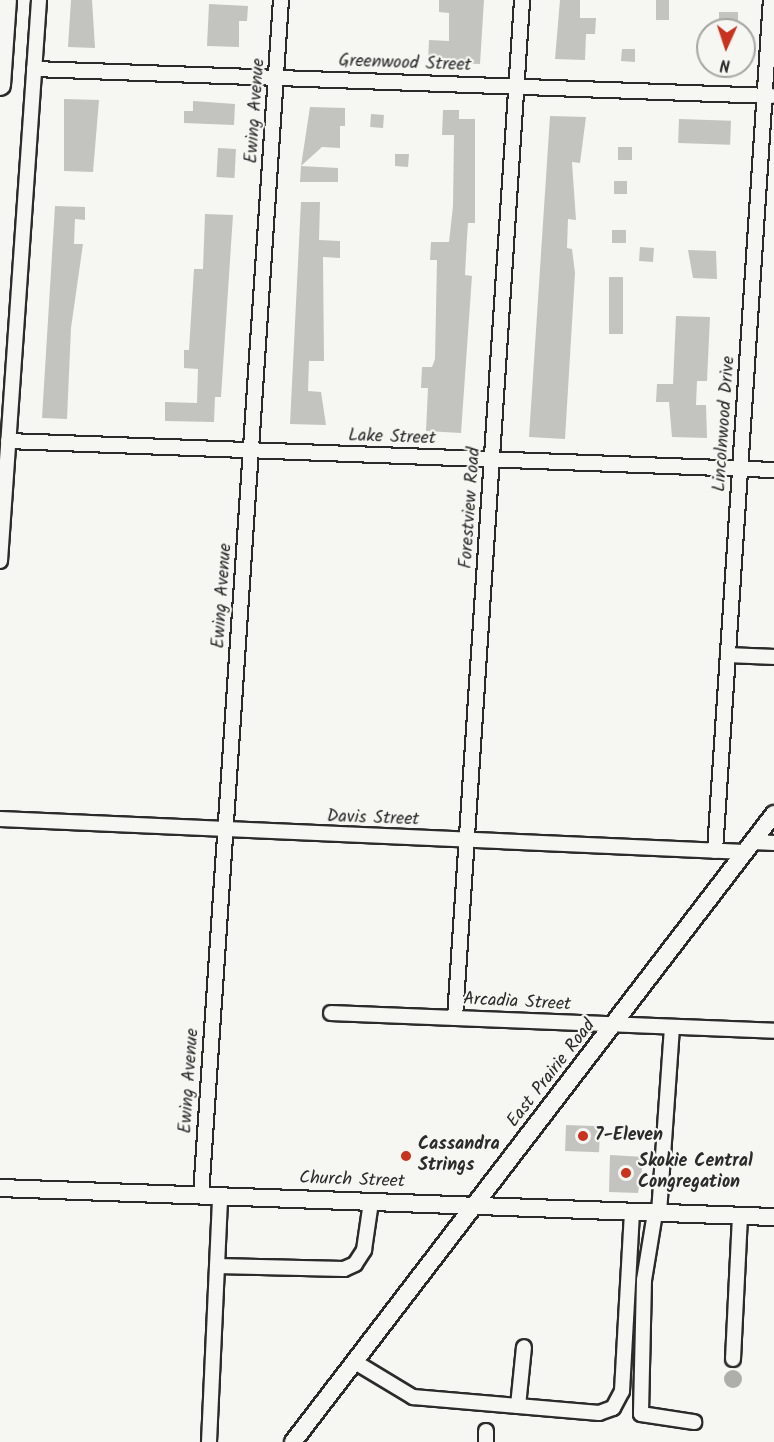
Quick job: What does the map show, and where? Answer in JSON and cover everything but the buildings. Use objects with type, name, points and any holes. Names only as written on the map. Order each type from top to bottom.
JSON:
[{"type":"main road","points":[[0,85],[6,0]]},
{"type":"street","points":[[0,561],[39,0]]},
{"type":"street","name":"Ewing Avenue","points":[[201,1195],[281,0]]},
{"type":"street","name":"Forestview Road","points":[[455,1018],[522,0]]},
{"type":"street","name":"Lincolnwood Drive","points":[[715,851],[740,469],[770,96],[771,0]]},
{"type":"street","name":"Greenwood Street","points":[[34,69],[770,96]]},
{"type":"street","name":"Lake Street","points":[[8,441],[774,470]]},
{"type":"street","points":[[728,655],[774,657]]},
{"type":"street","name":"East Prairie Road","points":[[298,1438],[774,814]]},
{"type":"street","name":"Davis Street","points":[[0,819],[224,831],[715,851],[774,843]]},
{"type":"street","name":"Arcadia Street","points":[[331,1013],[774,1031]]},
{"type":"street","points":[[672,1027],[657,1213],[644,1280],[641,1414],[694,1422]]},
{"type":"street","name":"Church Street","points":[[0,1188],[774,1217]]},
{"type":"street","points":[[209,1442],[220,1196]]},
{"type":"street","points":[[217,1266],[344,1269],[355,1264],[364,1250],[371,1202]]},
{"type":"street","points":[[355,1362],[400,1394],[599,1413],[613,1408],[622,1391],[632,1212]]},
{"type":"street","points":[[733,1359],[740,1216]]},
{"type":"street","points":[[518,1406],[524,1347]]},
{"type":"shaded area","points":[[733,1370],[739,1373],[742,1379],[739,1385],[733,1388],[727,1385],[724,1379],[727,1373]]},
{"type":"place","name":"7-Eleven","points":[[583,1136]]},
{"type":"place","name":"Cassandra Strings","points":[[406,1156]]},
{"type":"place","name":"Skokie Central Congregation","points":[[626,1173]]}]
